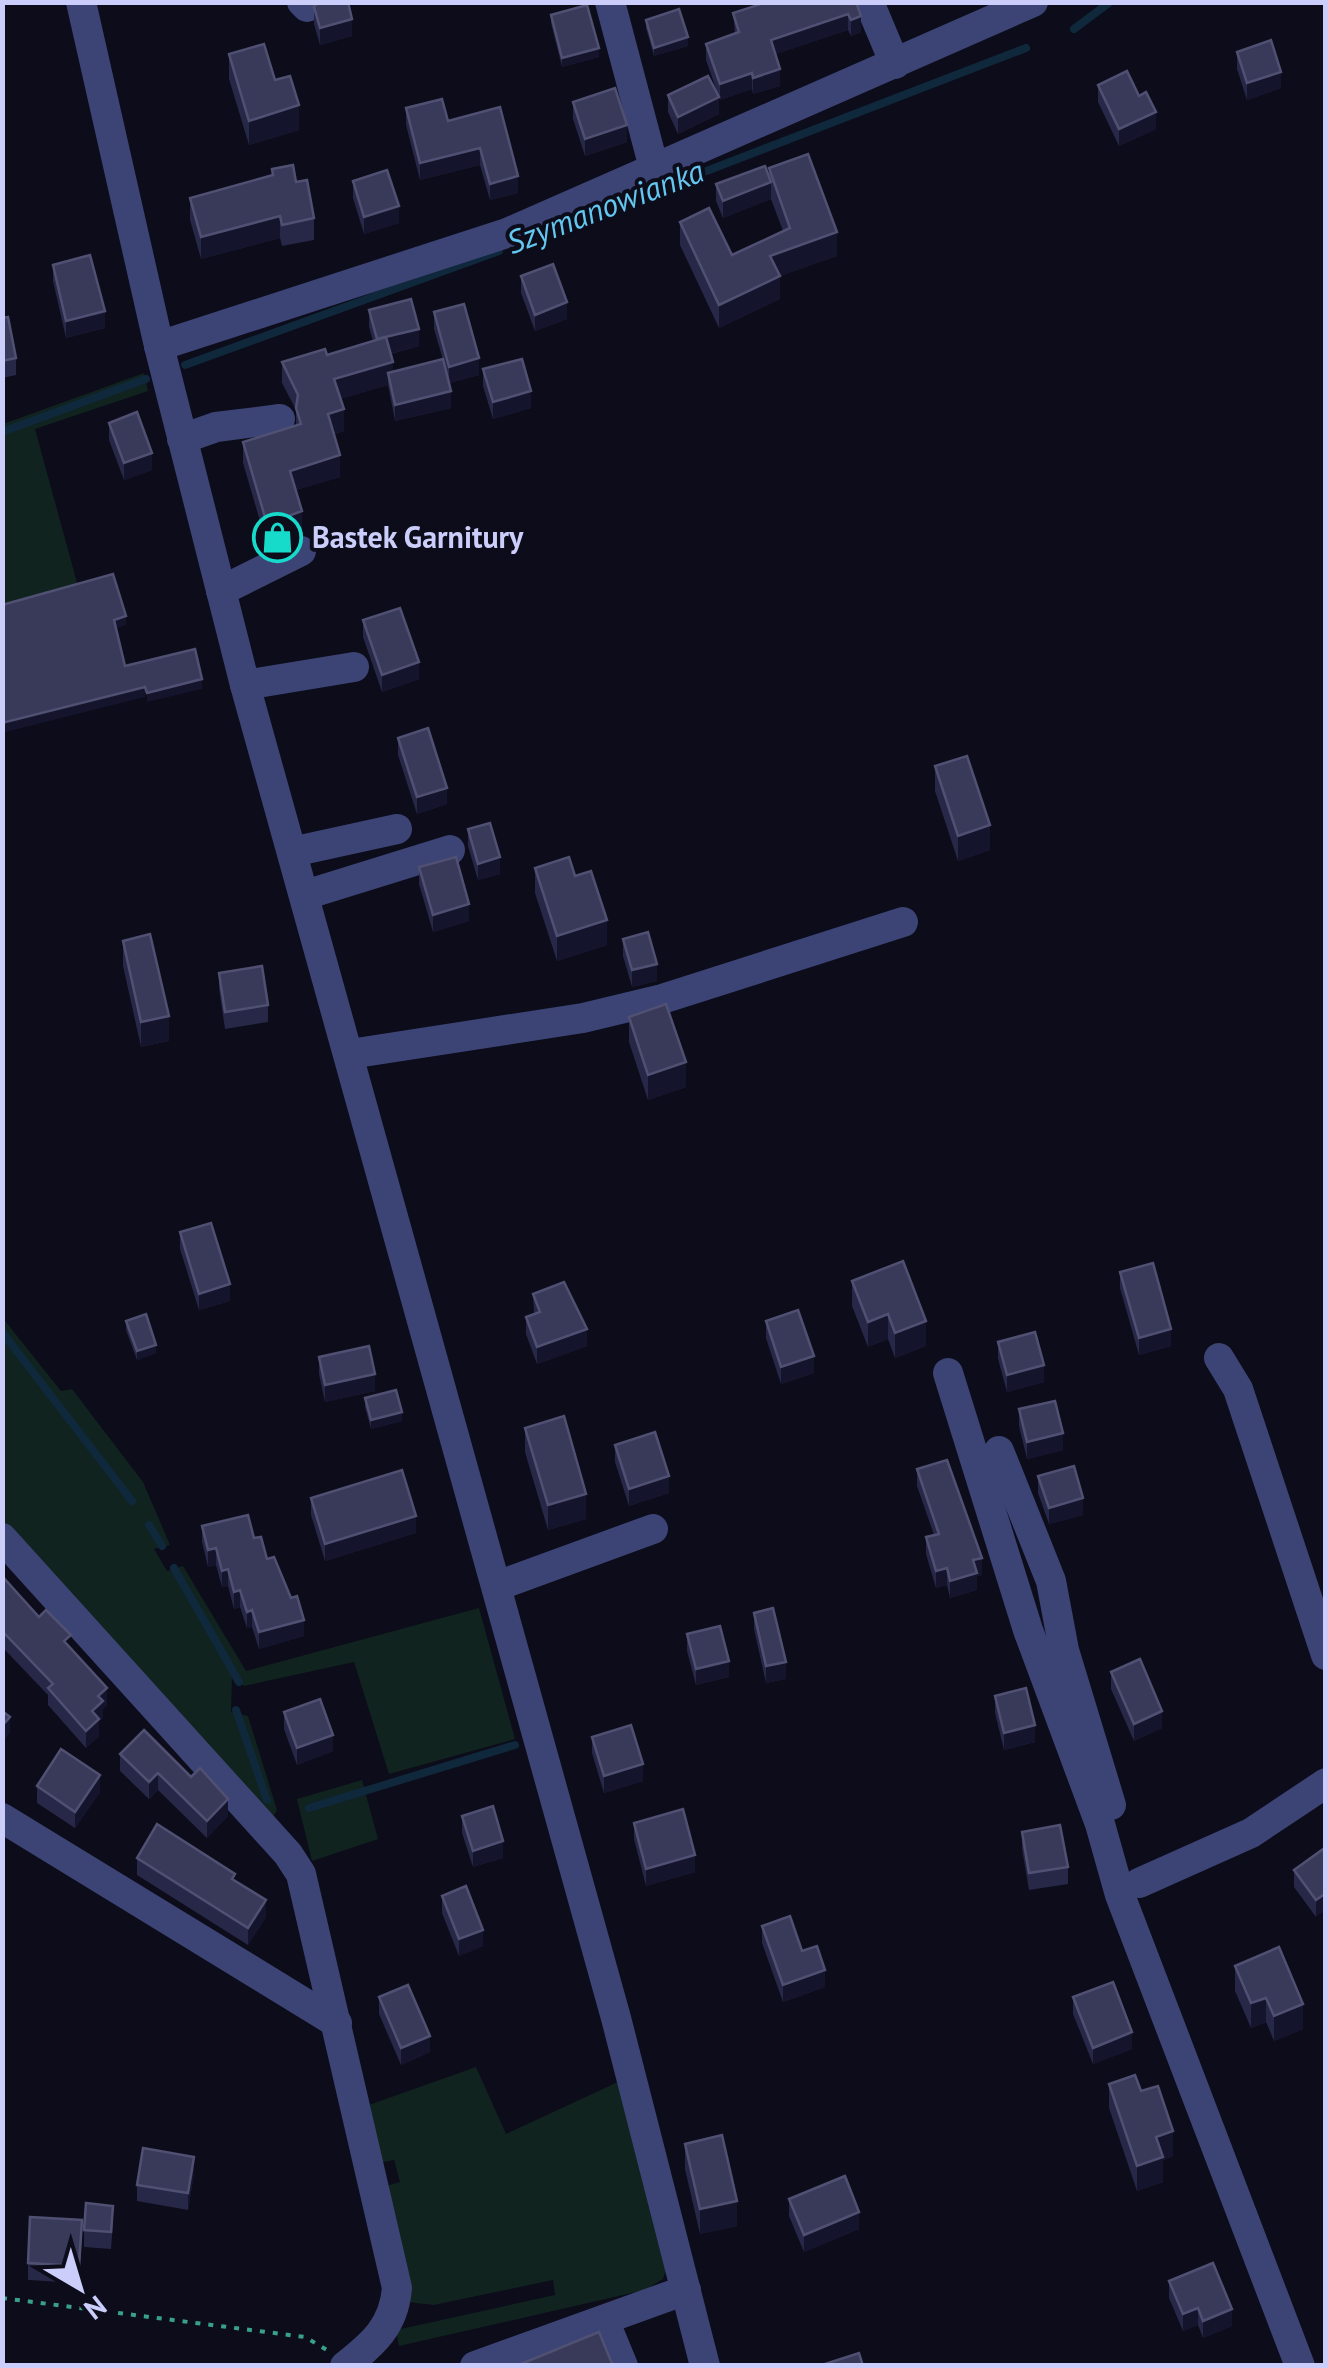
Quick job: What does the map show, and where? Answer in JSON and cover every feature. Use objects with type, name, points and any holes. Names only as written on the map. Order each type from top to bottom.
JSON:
[{"type":"street","points":[[82,2],[159,346],[245,685],[497,1586],[705,2366]]},
{"type":"street","points":[[610,2],[654,168]]},
{"type":"street","points":[[869,2],[895,64]]},
{"type":"street","points":[[159,346],[507,233],[1033,2]]},
{"type":"street","points":[[182,439],[216,427],[280,419]]},
{"type":"street","points":[[221,591],[301,552]]},
{"type":"street","points":[[245,685],[354,667]]},
{"type":"street","points":[[292,852],[397,828]]},
{"type":"street","points":[[305,895],[450,850]]},
{"type":"street","points":[[350,1054],[584,1018],[662,999],[904,922]]},
{"type":"street","points":[[1219,1358],[1238,1390],[1326,1655]]},
{"type":"street","points":[[948,1372],[1028,1630],[1100,1824],[1120,1894],[1300,2366]]},
{"type":"street","points":[[1000,1451],[1050,1582],[1064,1650],[1115,1820],[1100,1824]]},
{"type":"street","points":[[497,1586],[652,1528]]},
{"type":"street","points":[[2,1538],[296,1865],[337,2023],[397,2288],[392,2319],[374,2343],[338,2361]]},
{"type":"street","points":[[1139,1883],[1251,1834],[1326,1783]]},
{"type":"street","points":[[2,1818],[337,2023]]},
{"type":"street","points":[[475,2366],[686,2290]]},
{"type":"street","points":[[604,2320],[623,2366]]},
{"type":"path","points":[[2,2298],[305,2337],[325,2346],[338,2361]]},
{"type":"green space","points":[[144,373],[148,391],[35,429],[79,590],[3,608],[3,424]]},
{"type":"green space","points":[[2,1317],[61,1391],[72,1389],[143,1482],[170,1545],[154,1549],[167,1571],[183,1566],[246,1671],[479,1608],[515,1739],[389,1774],[354,1662],[244,1686],[232,1676],[231,1712],[248,1716],[277,1810],[272,1819],[3,1526]]},
{"type":"green space","points":[[362,1780],[378,1839],[312,1861],[297,1799]]},
{"type":"green space","points":[[476,2067],[506,2134],[620,2081],[669,2260],[663,2279],[645,2290],[399,2346],[396,2330],[555,2295],[553,2280],[434,2305],[407,2302],[383,2187],[400,2182],[394,2160],[379,2163],[366,2106]]},
{"type":"building","points":[[318,2],[348,2],[352,19],[320,28],[314,7]]},
{"type":"building","points":[[767,2],[856,2],[861,16],[851,20],[848,14],[771,40],[780,69],[720,84],[706,44],[739,32],[733,13]]},
{"type":"building","points":[[587,5],[599,48],[562,58],[551,15]]},
{"type":"building","points":[[679,9],[688,37],[654,48],[646,20]]},
{"type":"building","points":[[1271,40],[1281,72],[1247,83],[1237,52]]},
{"type":"building","points":[[264,44],[275,80],[290,76],[299,105],[249,121],[229,54]]},
{"type":"building","points":[[1127,71],[1139,96],[1146,92],[1156,112],[1119,129],[1098,85]]},
{"type":"building","points":[[708,76],[719,97],[678,117],[668,95]]},
{"type":"building","points":[[615,88],[627,125],[585,139],[573,102]]},
{"type":"building","points":[[442,99],[448,121],[500,107],[518,176],[490,184],[480,148],[420,163],[406,108]]},
{"type":"building","points":[[808,154],[837,232],[770,256],[780,276],[719,305],[680,222],[709,208],[732,255],[790,228],[769,168]]},
{"type":"building","points":[[293,165],[296,182],[307,180],[314,218],[282,225],[280,216],[201,237],[190,198],[273,175],[272,169]]},
{"type":"building","points":[[765,166],[771,182],[723,201],[716,184]]},
{"type":"building","points":[[387,170],[399,206],[364,217],[353,181]]},
{"type":"building","points":[[90,255],[105,311],[66,321],[53,265]]},
{"type":"building","points":[[553,264],[567,302],[535,315],[521,276]]},
{"type":"building","points":[[411,299],[419,329],[377,339],[369,310]]},
{"type":"building","points":[[464,304],[479,358],[449,367],[434,312]]},
{"type":"building","points":[[8,317],[16,358],[2,361],[2,318]]},
{"type":"building","points":[[386,337],[393,362],[334,379],[344,409],[328,414],[340,455],[290,471],[302,511],[267,524],[243,442],[301,424],[296,408],[298,395],[282,362],[325,349],[327,355]]},
{"type":"building","points":[[443,359],[451,391],[395,405],[388,373]]},
{"type":"building","points":[[522,359],[531,391],[493,402],[483,369]]},
{"type":"building","points":[[137,412],[152,453],[124,463],[109,423]]},
{"type":"building","points":[[113,574],[126,616],[114,620],[125,666],[195,649],[202,679],[147,693],[145,687],[2,723],[2,605]]},
{"type":"building","points":[[400,608],[419,662],[382,675],[363,620]]},
{"type":"building","points":[[428,728],[447,788],[417,797],[398,738]]},
{"type":"building","points":[[967,756],[990,825],[958,836],[935,766]]},
{"type":"building","points":[[490,823],[500,857],[478,864],[468,829]]},
{"type":"building","points":[[456,857],[469,904],[433,915],[419,867]]},
{"type":"building","points":[[569,857],[575,876],[591,871],[607,920],[557,936],[535,868]]},
{"type":"building","points":[[648,932],[657,964],[632,970],[623,939]]},
{"type":"building","points":[[150,934],[169,1016],[141,1022],[123,941]]},
{"type":"building","points":[[262,966],[268,1005],[225,1012],[219,973]]},
{"type":"building","points":[[666,1004],[686,1062],[648,1075],[629,1017]]},
{"type":"building","points":[[211,1223],[230,1284],[199,1294],[180,1232]]},
{"type":"building","points":[[903,1261],[926,1321],[895,1333],[888,1314],[868,1322],[852,1281]]},
{"type":"building","points":[[1153,1263],[1171,1329],[1139,1338],[1120,1272]]},
{"type":"building","points":[[564,1282],[587,1329],[537,1347],[526,1317],[540,1312],[533,1294]]},
{"type":"building","points":[[798,1310],[814,1356],[781,1367],[766,1321]]},
{"type":"building","points":[[146,1314],[156,1345],[137,1351],[126,1321]]},
{"type":"building","points":[[1035,1332],[1044,1365],[1007,1375],[998,1342]]},
{"type":"building","points":[[369,1346],[375,1374],[325,1385],[319,1357]]},
{"type":"building","points":[[396,1390],[402,1412],[371,1420],[365,1398]]},
{"type":"building","points":[[1055,1401],[1063,1433],[1027,1442],[1019,1409]]},
{"type":"building","points":[[564,1416],[586,1494],[548,1505],[525,1428]]},
{"type":"building","points":[[655,1432],[669,1476],[629,1489],[615,1445]]},
{"type":"building","points":[[947,1460],[982,1558],[973,1560],[977,1573],[950,1581],[947,1568],[936,1571],[926,1537],[939,1534],[917,1469]]},
{"type":"building","points":[[1074,1466],[1083,1498],[1049,1508],[1038,1476]]},
{"type":"building","points":[[402,1470],[416,1516],[325,1544],[311,1498]]},
{"type":"building","points":[[248,1515],[254,1538],[261,1537],[267,1559],[274,1557],[291,1598],[297,1596],[304,1620],[259,1632],[240,1590],[234,1592],[228,1569],[222,1571],[216,1548],[208,1550],[202,1526]]},
{"type":"building","points":[[2,1576],[39,1617],[46,1610],[71,1635],[64,1641],[107,1688],[98,1696],[103,1701],[92,1711],[99,1719],[86,1731],[48,1688],[53,1684],[5,1634],[2,1636]]},
{"type":"building","points":[[773,1608],[786,1662],[766,1666],[754,1613]]},
{"type":"building","points":[[720,1626],[729,1661],[696,1669],[687,1634]]},
{"type":"building","points":[[1140,1659],[1162,1711],[1134,1724],[1111,1672]]},
{"type":"building","points":[[1026,1688],[1035,1725],[1004,1733],[995,1696]]},
{"type":"building","points":[[320,1699],[333,1735],[297,1748],[284,1712]]},
{"type":"building","points":[[631,1725],[643,1764],[604,1776],[592,1737]]},
{"type":"building","points":[[144,1730],[191,1777],[200,1768],[228,1799],[207,1821],[158,1773],[149,1782],[120,1754]]},
{"type":"building","points":[[61,1749],[100,1775],[75,1812],[37,1786]]},
{"type":"building","points":[[493,1806],[503,1841],[473,1851],[462,1816]]},
{"type":"building","points":[[683,1809],[695,1855],[646,1869],[634,1823]]},
{"type":"building","points":[[157,1824],[235,1874],[232,1879],[266,1900],[248,1928],[137,1858]]},
{"type":"building","points":[[1060,1825],[1068,1867],[1029,1873],[1022,1832]]},
{"type":"building","points":[[1326,1847],[1326,1893],[1316,1900],[1294,1870]]},
{"type":"building","points":[[466,1886],[483,1930],[459,1939],[442,1896]]},
{"type":"building","points":[[790,1916],[802,1951],[817,1946],[825,1970],[783,1985],[762,1926]]},
{"type":"building","points":[[1279,1947],[1303,2004],[1274,2016],[1266,1998],[1251,2003],[1235,1966]]},
{"type":"building","points":[[1113,1982],[1132,2032],[1093,2048],[1073,1997]]},
{"type":"building","points":[[408,1985],[430,2036],[401,2048],[379,1997]]},
{"type":"building","points":[[1135,2075],[1141,2091],[1158,2086],[1173,2131],[1156,2137],[1163,2157],[1137,2166],[1109,2084]]},
{"type":"building","points":[[722,2135],[737,2201],[700,2209],[685,2144]]},
{"type":"building","points":[[143,2148],[194,2157],[188,2193],[137,2185]]},
{"type":"building","points":[[845,2176],[859,2212],[804,2235],[789,2199]]},
{"type":"building","points":[[86,2203],[113,2206],[111,2232],[84,2230]]},
{"type":"building","points":[[30,2217],[82,2220],[79,2266],[28,2263]]},
{"type":"building","points":[[1213,2263],[1232,2309],[1203,2321],[1198,2308],[1183,2314],[1169,2281]]},
{"type":"building","points":[[599,2332],[613,2366],[516,2366]]},
{"type":"building","points":[[859,2353],[863,2366],[822,2365]]},
{"type":"waterway","name":"Szymanowianka","points":[[1074,29],[1110,2]]},
{"type":"waterway","name":"Szymanowianka","points":[[535,237],[1026,48]]},
{"type":"waterway","name":"Szymanowianka","points":[[185,365],[499,251]]},
{"type":"waterway","name":"Szymanowianka","points":[[2,432],[146,379]]},
{"type":"waterway","points":[[2,1332],[132,1501]]},
{"type":"waterway","points":[[149,1525],[162,1546]]},
{"type":"waterway","points":[[174,1568],[239,1682]]},
{"type":"waterway","points":[[236,1710],[267,1800]]},
{"type":"waterway","points":[[309,1808],[515,1745]]},
{"type":"place","name":"Bastek Garnitury","points":[[277,538]]}]
